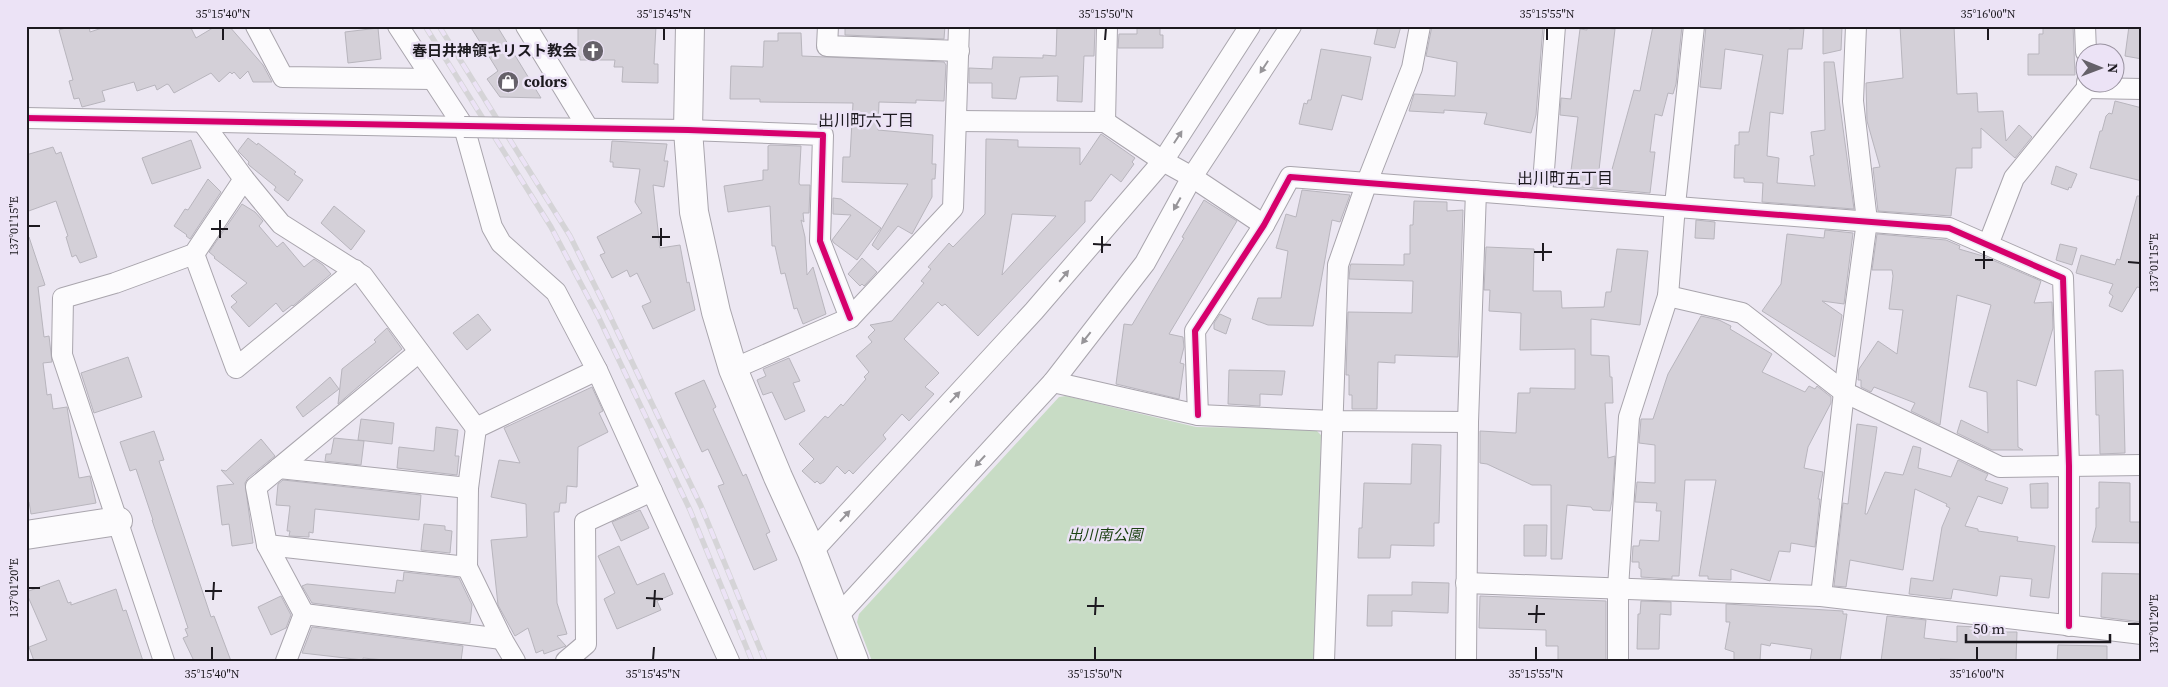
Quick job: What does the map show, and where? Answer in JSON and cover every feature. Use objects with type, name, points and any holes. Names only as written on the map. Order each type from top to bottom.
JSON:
[{"type":"street","points":[[256,26],[283,77],[432,79]]},
{"type":"street","points":[[398,26],[464,127],[492,227],[501,243],[556,292],[597,370],[652,491],[723,658]]},
{"type":"street","points":[[526,26],[588,128]]},
{"type":"street","points":[[690,26],[688,130],[694,212],[716,312],[734,368],[778,477],[812,552],[854,661]]},
{"type":"street","points":[[828,26],[827,46],[959,52]]},
{"type":"street","points":[[734,368],[850,318],[953,208],[959,26]]},
{"type":"street","points":[[1105,122],[1107,26]]},
{"type":"street","points":[[812,552],[1034,311],[1163,161],[1250,26]]},
{"type":"street","points":[[837,616],[1053,382],[1145,263],[1192,177],[1291,26]]},
{"type":"street","points":[[1324,661],[1338,265],[1367,182],[1412,68],[1420,26]]},
{"type":"street","points":[[1542,196],[1555,26]]},
{"type":"street","points":[[1618,661],[1618,588],[1629,418],[1668,296],[1675,206],[1694,26]]},
{"type":"street","points":[[1821,596],[1844,392],[1868,221],[1853,101],[1856,26]]},
{"type":"street","points":[[2086,26],[2086,42]]},
{"type":"street","points":[[2126,88],[2142,89]]},
{"type":"street","points":[[1988,245],[2014,178],[2082,92]]},
{"type":"street","points":[[26,118],[202,123],[688,130],[823,135],[820,241],[850,318]]},
{"type":"street","points":[[957,121],[1105,122],[1264,225]]},
{"type":"street","points":[[202,123],[281,224],[363,276],[476,428],[468,488],[467,566],[502,639],[515,661]]},
{"type":"street","points":[[1198,415],[1195,332],[1264,225],[1290,177],[1949,228],[2063,278],[2069,466],[2069,626]]},
{"type":"street","points":[[164,661],[62,355],[63,298],[115,283],[194,254],[244,179]]},
{"type":"street","points":[[1466,661],[1468,422],[1476,191]]},
{"type":"street","points":[[194,254],[236,368],[355,270]]},
{"type":"street","points":[[1668,296],[1742,313],[1844,392],[2000,467],[2142,465]]},
{"type":"street","points":[[286,661],[304,614],[267,544],[256,487],[419,352]]},
{"type":"street","points":[[476,428],[597,370]]},
{"type":"street","points":[[1053,382],[1198,415],[1332,421],[1468,422]]},
{"type":"street","points":[[279,468],[468,488]]},
{"type":"street","points":[[566,661],[586,644],[585,522],[652,491]]},
{"type":"street","points":[[26,535],[118,521]]},
{"type":"street","points":[[267,544],[467,566]]},
{"type":"street","points":[[1466,583],[1821,596],[2142,634]]},
{"type":"street","points":[[304,614],[502,639]]},
{"type":"green space","name":"出川南公園","points":[[1066,396],[1196,427],[1315,429],[1321,435],[1316,661],[872,661],[857,622],[859,614],[1059,397]]},
{"type":"building","points":[[72,26],[89,26],[90,32],[108,26],[190,26],[196,38],[216,26],[229,26],[263,65],[272,82],[253,82],[248,71],[240,79],[234,72],[232,74],[230,72],[219,82],[211,73],[174,93],[167,84],[157,90],[155,85],[137,91],[134,82],[102,91],[105,101],[82,107],[79,98],[74,99],[69,81],[73,80],[59,30]]},
{"type":"building","points":[[470,26],[497,26],[541,98],[500,97],[487,79],[498,71]]},
{"type":"building","points":[[578,26],[656,26],[654,64],[658,64],[658,83],[622,82],[623,67],[614,67],[615,60],[580,60],[580,56],[578,56]]},
{"type":"building","points":[[845,26],[945,26],[944,39],[845,35]]},
{"type":"building","points":[[1057,26],[1095,27],[1094,56],[1084,56],[1082,102],[1057,101],[1058,76],[1020,77],[1016,99],[992,98],[992,83],[969,83],[969,68],[992,69],[993,57],[1043,58],[1043,55],[1056,56]]},
{"type":"building","points":[[1137,26],[1160,26],[1160,35],[1163,35],[1163,48],[1118,48],[1119,34],[1137,34]]},
{"type":"building","points":[[1378,26],[1401,26],[1395,48],[1374,44]]},
{"type":"building","points":[[1432,26],[1543,26],[1536,115],[1531,133],[1484,124],[1487,113],[1444,110],[1444,113],[1409,111],[1414,94],[1455,96],[1457,62],[1426,56]]},
{"type":"building","points":[[1587,26],[1615,29],[1599,170],[1611,173],[1634,90],[1640,91],[1653,26],[1682,26],[1676,84],[1673,94],[1668,93],[1662,116],[1655,114],[1650,152],[1655,152],[1650,193],[1569,186],[1578,117],[1560,115],[1561,98],[1571,99],[1580,29],[1587,30]]},
{"type":"building","points":[[1706,26],[1790,26],[1789,29],[1804,28],[1802,49],[1788,49],[1783,114],[1770,112],[1767,156],[1779,158],[1777,183],[1815,186],[1810,156],[1814,155],[1811,132],[1825,130],[1824,62],[1834,62],[1854,209],[1762,202],[1763,183],[1744,182],[1744,178],[1734,178],[1735,145],[1739,145],[1739,132],[1749,132],[1763,55],[1725,49],[1721,89],[1700,87]]},
{"type":"building","points":[[1900,26],[1954,26],[1957,94],[1977,93],[1978,112],[2003,111],[2006,141],[2019,125],[2032,137],[2015,158],[1981,128],[1981,148],[1972,148],[1972,168],[1956,168],[1951,216],[1878,211],[1873,168],[1880,167],[1867,121],[1866,83],[1903,78]]},
{"type":"building","points":[[2043,26],[2073,26],[2075,75],[2028,75],[2028,54],[2039,54],[2039,34],[2043,34]]},
{"type":"building","points":[[2129,26],[2142,26],[2142,59],[2126,56]]},
{"type":"building","points":[[1823,27],[1842,27],[1841,50],[1823,54]]},
{"type":"building","points":[[378,28],[381,59],[348,63],[345,32]]},
{"type":"building","points":[[778,33],[801,33],[802,56],[944,62],[946,65],[944,101],[916,100],[916,103],[879,102],[878,130],[933,135],[932,164],[936,164],[935,179],[932,179],[932,197],[912,234],[898,226],[878,250],[872,245],[908,184],[842,182],[843,157],[850,157],[853,103],[760,102],[760,99],[730,99],[731,66],[763,67],[764,41],[778,41]]},
{"type":"building","points":[[1321,49],[1371,57],[1362,100],[1342,95],[1332,130],[1299,124],[1304,103],[1307,104],[1308,100],[1311,100]]},
{"type":"building","points":[[2115,101],[2142,108],[2142,181],[2090,168],[2100,131],[2102,131],[2106,116],[2109,113],[2112,114]]},
{"type":"building","points":[[1101,134],[1135,158],[1132,162],[1134,164],[1121,182],[1111,174],[1091,201],[1085,201],[1085,222],[978,336],[945,304],[942,306],[938,302],[904,339],[939,373],[925,387],[934,394],[909,421],[902,414],[883,435],[886,439],[853,474],[849,470],[845,474],[837,466],[824,482],[820,484],[817,481],[815,483],[802,471],[814,459],[799,444],[825,416],[828,418],[841,404],[843,406],[866,379],[864,377],[869,372],[856,356],[872,342],[868,337],[875,330],[870,325],[892,321],[924,283],[921,281],[931,269],[928,267],[949,243],[953,247],[985,214],[986,139],[1018,140],[1018,147],[1080,148],[1080,165]],"holes":[[[1012,214],[1056,216],[1002,275]]]},
{"type":"building","points":[[248,138],[257,145],[258,143],[296,172],[294,174],[303,180],[288,201],[274,190],[276,187],[248,164],[249,162],[238,151]]},
{"type":"building","points":[[191,140],[201,168],[152,184],[142,158]]},
{"type":"building","points":[[612,141],[667,144],[664,161],[668,161],[664,187],[653,185],[660,248],[680,245],[687,283],[689,282],[695,310],[653,329],[642,306],[651,302],[637,273],[630,277],[627,270],[612,278],[600,255],[605,253],[597,237],[642,213],[635,202],[640,169],[613,167],[613,162],[610,162]]},
{"type":"building","points":[[768,146],[801,146],[799,183],[800,185],[810,185],[809,213],[803,213],[804,222],[801,220],[805,237],[807,275],[813,267],[826,314],[803,324],[797,308],[794,309],[785,273],[781,274],[775,246],[772,246],[770,206],[728,212],[724,186],[763,180],[763,170],[768,170]]},
{"type":"building","points":[[53,147],[56,154],[61,152],[97,257],[80,263],[76,255],[72,257],[66,237],[68,236],[56,201],[26,212],[26,155]]},
{"type":"building","points":[[2056,166],[2077,174],[2071,188],[2069,187],[2068,190],[2051,184]]},
{"type":"building","points":[[208,179],[221,192],[190,239],[174,226],[185,209],[188,210]]},
{"type":"building","points":[[1302,190],[1350,195],[1340,222],[1332,220],[1313,326],[1268,325],[1252,319],[1258,298],[1281,298],[1288,251],[1276,248],[1286,214],[1296,217]]},
{"type":"building","points":[[2137,196],[2142,196],[2142,288],[2137,287],[2122,312],[2109,306],[2113,296],[2109,293],[2113,284],[2076,273],[2081,255],[2115,265],[2117,259],[2120,260]]},
{"type":"building","points":[[833,198],[841,199],[881,228],[857,260],[832,240],[851,215],[833,214]]},
{"type":"building","points":[[1204,200],[1237,221],[1169,334],[1183,337],[1184,347],[1180,363],[1184,364],[1179,399],[1116,384],[1124,324],[1132,325],[1184,238],[1182,237]]},
{"type":"building","points":[[1414,201],[1447,202],[1447,211],[1463,210],[1458,357],[1395,355],[1395,363],[1378,362],[1377,409],[1352,409],[1352,395],[1349,395],[1349,375],[1346,375],[1348,312],[1412,313],[1413,281],[1349,279],[1350,267],[1351,264],[1404,265],[1404,254],[1410,254],[1410,225],[1413,225]]},
{"type":"building","points":[[242,204],[255,212],[263,221],[259,226],[277,247],[283,242],[304,267],[314,259],[331,274],[293,306],[283,312],[276,303],[249,327],[231,307],[237,302],[231,296],[247,283],[209,252]]},
{"type":"building","points":[[334,206],[365,231],[351,250],[321,223]]},
{"type":"building","points":[[1696,220],[1715,222],[1714,239],[1695,238]]},
{"type":"building","points":[[1825,230],[1853,233],[1844,304],[1822,301],[1842,315],[1835,357],[1762,311],[1781,284],[1787,234],[1824,238]]},
{"type":"building","points":[[1877,234],[1946,240],[1960,246],[1959,249],[1983,256],[2041,281],[2034,303],[2052,302],[2053,328],[2036,386],[2017,380],[2018,447],[2023,450],[1992,450],[1957,433],[1961,420],[1988,433],[1987,392],[1969,387],[1991,305],[1957,295],[1940,425],[1911,411],[1915,403],[1874,387],[1871,392],[1861,387],[1861,380],[1858,380],[1859,369],[1878,341],[1897,354],[1903,310],[1889,309],[1892,270],[1872,270]]},
{"type":"building","points":[[26,237],[29,237],[45,285],[38,287],[44,337],[49,336],[52,362],[43,363],[47,395],[51,394],[53,409],[67,407],[79,478],[90,476],[96,503],[31,514],[29,502],[26,502]]},
{"type":"building","points":[[2060,244],[2077,248],[2072,265],[2056,260]]},
{"type":"building","points":[[1486,247],[1534,249],[1533,291],[1561,291],[1562,308],[1604,307],[1606,292],[1611,292],[1617,249],[1648,251],[1640,325],[1591,319],[1591,355],[1609,356],[1610,377],[1612,377],[1613,403],[1605,403],[1608,458],[1615,456],[1612,500],[1610,511],[1567,505],[1562,559],[1551,559],[1551,485],[1532,485],[1487,464],[1480,463],[1480,431],[1516,433],[1518,393],[1530,393],[1530,388],[1575,389],[1575,349],[1520,350],[1521,313],[1489,311],[1490,290],[1484,290]]},
{"type":"building","points":[[862,258],[877,272],[864,286],[862,284],[860,286],[848,274]]},
{"type":"building","points":[[478,314],[491,330],[467,350],[453,333]]},
{"type":"building","points":[[1220,314],[1231,319],[1226,334],[1214,329],[1214,323]]},
{"type":"building","points":[[1701,316],[1719,320],[1731,326],[1730,329],[1772,354],[1762,372],[1805,392],[1809,386],[1815,389],[1817,386],[1831,397],[1831,403],[1808,447],[1804,468],[1823,472],[1818,499],[1820,499],[1815,547],[1791,543],[1790,552],[1779,551],[1770,581],[1731,569],[1731,580],[1708,579],[1708,576],[1699,576],[1716,480],[1685,480],[1679,576],[1672,576],[1672,579],[1641,577],[1639,562],[1632,562],[1633,546],[1639,546],[1640,540],[1659,541],[1661,511],[1656,511],[1657,503],[1635,502],[1637,482],[1655,483],[1655,445],[1639,443],[1641,419],[1653,419],[1668,374]]},
{"type":"building","points":[[387,328],[402,349],[338,404],[342,369],[376,342],[374,340]]},
{"type":"building","points":[[128,357],[142,397],[94,413],[81,373]]},
{"type":"building","points":[[789,358],[800,381],[793,383],[805,411],[785,420],[772,392],[763,395],[757,380],[766,376],[763,369]]},
{"type":"building","points":[[1229,370],[1285,371],[1282,395],[1260,394],[1260,406],[1228,404]]},
{"type":"building","points":[[2123,370],[2125,453],[2100,454],[2099,415],[2096,415],[2095,371]]},
{"type":"building","points":[[330,377],[339,389],[303,417],[296,407]]},
{"type":"building","points":[[704,380],[716,407],[713,409],[743,476],[746,474],[770,532],[766,534],[777,560],[754,570],[718,486],[724,484],[708,449],[702,452],[675,393]]},
{"type":"building","points":[[592,387],[603,411],[599,413],[608,432],[578,447],[577,487],[567,486],[566,503],[560,503],[559,512],[554,512],[557,603],[567,634],[557,636],[566,646],[544,654],[543,650],[536,653],[528,628],[515,636],[498,605],[491,540],[527,537],[526,504],[491,497],[499,460],[520,463],[504,428]]},
{"type":"building","points":[[361,419],[394,423],[392,444],[358,440]]},
{"type":"building","points":[[1857,424],[1877,427],[1865,514],[1867,514],[1885,472],[1903,475],[1913,446],[1921,448],[1918,468],[1951,477],[1958,460],[1988,474],[1985,480],[2008,488],[2002,504],[1978,496],[1965,526],[1978,529],[1978,531],[2018,537],[2017,541],[2055,546],[2049,598],[2030,596],[2032,579],[2000,576],[1997,596],[1953,589],[1951,599],[1909,594],[1911,578],[1933,581],[1942,527],[1950,508],[1946,506],[1947,504],[1915,489],[1903,570],[1850,560],[1846,587],[1834,586],[1843,503],[1848,504]]},
{"type":"building","points":[[436,427],[458,430],[455,456],[459,456],[457,475],[397,468],[399,447],[434,451]]},
{"type":"building","points":[[154,431],[164,460],[159,461],[211,617],[214,616],[231,661],[194,661],[183,638],[188,636],[185,629],[188,628],[136,469],[130,471],[120,442]]},
{"type":"building","points":[[334,438],[364,441],[361,465],[325,461],[326,454],[331,454]]},
{"type":"building","points":[[261,439],[275,456],[248,478],[245,483],[253,543],[232,546],[229,524],[222,525],[217,486],[234,484],[221,470],[226,471]]},
{"type":"building","points":[[1412,444],[1441,445],[1439,523],[1434,523],[1434,546],[1391,545],[1390,558],[1358,558],[1359,528],[1362,528],[1364,483],[1411,484]]},
{"type":"building","points":[[283,480],[421,495],[419,520],[315,509],[313,533],[309,532],[309,537],[289,536],[290,531],[287,531],[290,506],[276,505],[278,484]]},
{"type":"building","points":[[2099,482],[2130,483],[2130,522],[2142,522],[2142,543],[2092,542],[2096,527],[2096,508],[2099,508]]},
{"type":"building","points":[[2048,483],[2048,508],[2031,508],[2030,484]]},
{"type":"building","points":[[640,510],[649,528],[621,541],[612,522]]},
{"type":"building","points":[[424,524],[445,526],[445,530],[452,531],[450,553],[421,550]]},
{"type":"building","points":[[1524,525],[1547,525],[1546,556],[1524,556]]},
{"type":"building","points":[[619,546],[637,585],[664,573],[673,594],[657,601],[661,610],[617,629],[604,599],[615,593],[598,556]]},
{"type":"building","points":[[404,572],[459,578],[472,605],[470,623],[312,603],[302,586],[307,584],[395,593],[397,580],[403,581]]},
{"type":"building","points":[[2102,573],[2142,574],[2142,622],[2101,617]]},
{"type":"building","points":[[59,580],[68,603],[71,602],[71,605],[116,589],[123,611],[126,610],[143,661],[34,661],[29,647],[47,640],[26,592]]},
{"type":"building","points":[[1412,582],[1449,583],[1448,613],[1392,611],[1392,626],[1367,626],[1368,595],[1412,595]]},
{"type":"building","points":[[281,596],[291,615],[286,628],[271,635],[258,607]]},
{"type":"building","points":[[1480,596],[1606,601],[1606,660],[1558,660],[1558,646],[1546,646],[1546,630],[1479,628]]},
{"type":"building","points":[[1641,601],[1671,602],[1671,615],[1660,614],[1659,649],[1637,649],[1638,614],[1640,614]]},
{"type":"building","points":[[1726,604],[1843,611],[1843,614],[1847,614],[1840,661],[1810,661],[1812,649],[1771,643],[1770,646],[1761,644],[1760,661],[1734,661],[1734,652],[1725,649],[1730,622],[1726,622]]},
{"type":"building","points":[[1887,616],[1926,620],[1924,638],[1957,642],[1957,626],[1978,627],[1978,632],[2017,632],[2016,661],[1940,659],[1940,661],[1881,661]]},
{"type":"building","points":[[312,627],[463,646],[461,661],[395,661],[363,658],[363,660],[302,653]]},
{"type":"building","points":[[2058,645],[2107,646],[2107,661],[2057,661]]},
{"type":"railway","points":[[425,26],[551,227],[598,316],[690,510],[752,661]]},
{"type":"railway","points":[[439,26],[570,236],[701,506],[765,661]]},
{"type":"cycle path","points":[[26,118],[688,130],[823,135],[820,241],[850,318]]},
{"type":"cycle path","points":[[1198,415],[1195,331],[1264,225],[1290,177],[1949,228],[2063,278],[2069,466],[2069,626]]},
{"type":"place","name":"春日井神領キリスト教会","points":[[593,51]]},
{"type":"place","name":"colors","points":[[508,82]]},
{"type":"district","name":"出川町六丁目","points":[[866,120]]},
{"type":"district","name":"出川町五丁目","points":[[1565,178]]}]
